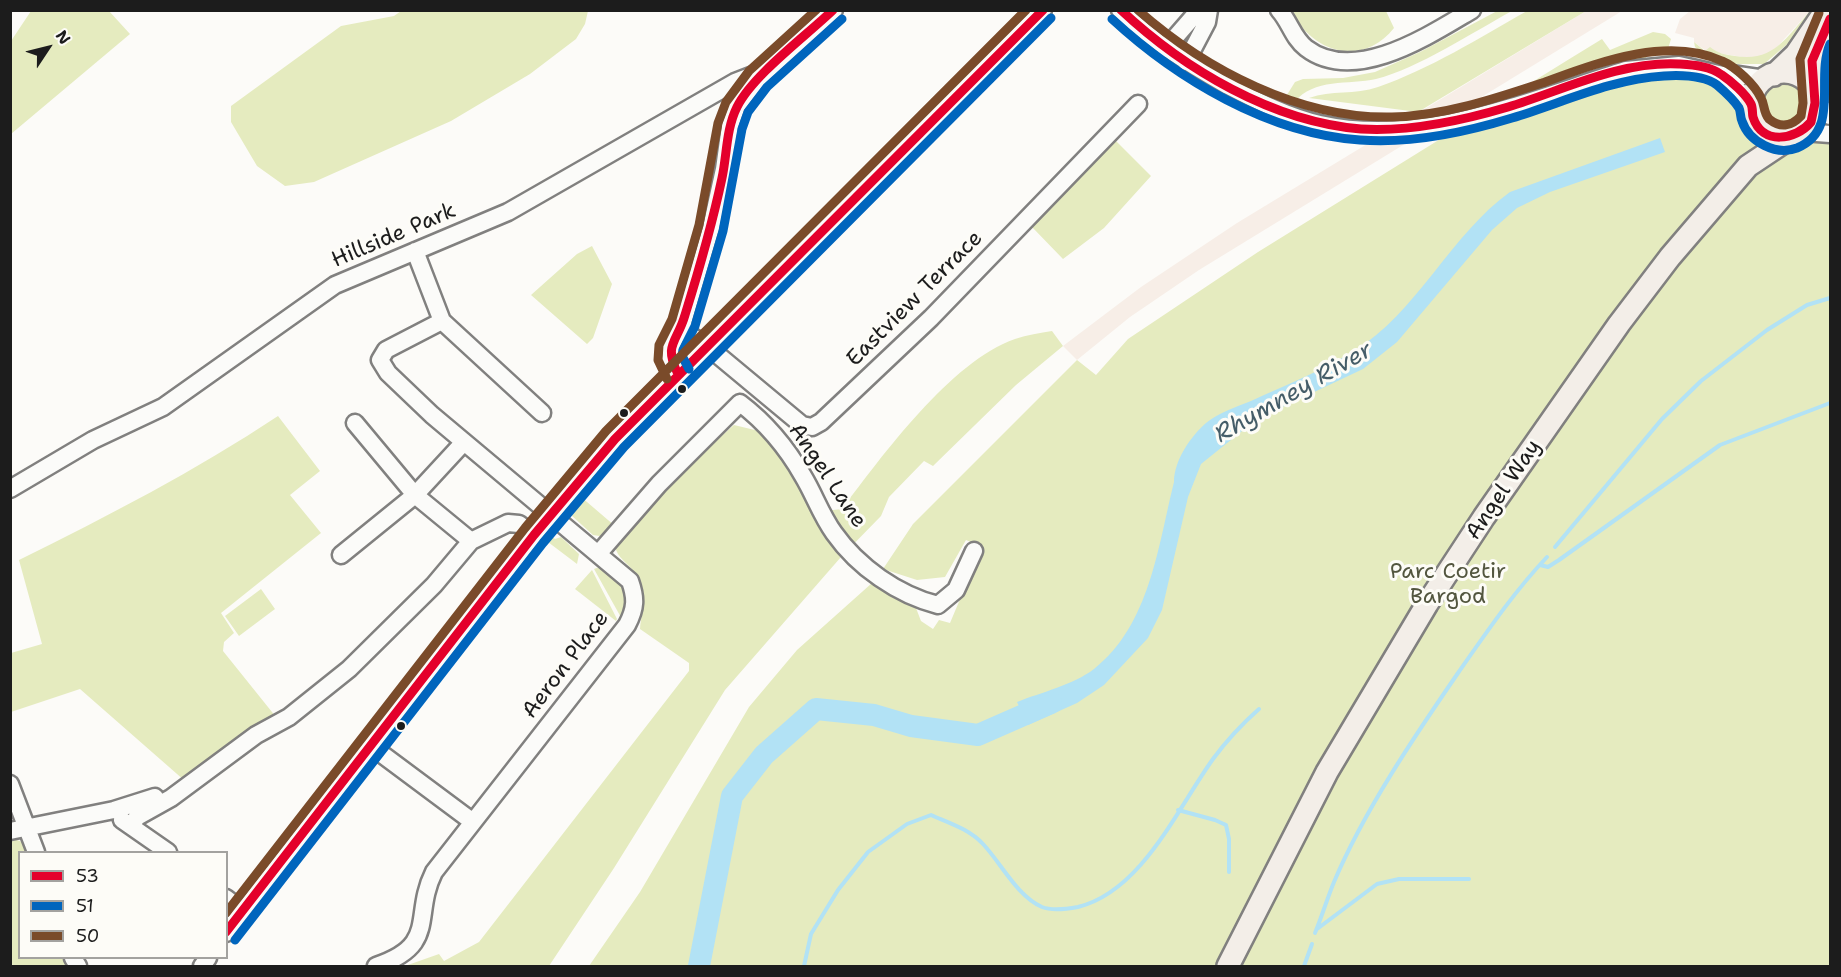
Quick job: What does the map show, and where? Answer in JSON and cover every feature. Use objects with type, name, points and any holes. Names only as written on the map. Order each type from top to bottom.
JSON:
[{"type":"main road","points":[[1826,10],[1796,54],[1754,92],[1751,103],[1757,124],[1773,136],[1796,135],[1815,117],[1820,102],[1812,61],[1821,34],[1830,19]]},
{"type":"main road","points":[[1770,77],[1791,74],[1807,82],[1820,102]]},
{"type":"main road","name":"Angel Way","points":[[1748,166],[1757,124]]},
{"type":"main road","name":"Angel Way","points":[[1228,966],[1327,772],[1427,604],[1484,518],[1619,324],[1670,257],[1748,166],[1796,135]]},
{"type":"street","points":[[678,374],[670,358],[671,346],[683,322],[713,219],[724,169],[730,126],[737,106],[758,79],[834,10]]},
{"type":"street","points":[[228,930],[534,535],[615,439],[1043,10]]},
{"type":"street","points":[[1120,10],[1165,49],[1243,94],[1318,124],[1348,129],[1403,129],[1455,123],[1626,70],[1647,66],[1680,65],[1724,75],[1770,77]]},
{"type":"street","points":[[1165,49],[1199,10]]},
{"type":"street","points":[[1186,62],[1207,22],[1209,10]]},
{"type":"street","points":[[1279,10],[1297,40],[1317,56],[1339,62],[1358,63],[1378,58],[1472,10]]},
{"type":"street","name":"Hillside Park","points":[[10,489],[93,440],[163,407],[335,285],[508,213],[735,82],[753,75],[758,79]]},
{"type":"street","points":[[1724,75],[1751,103]]},
{"type":"street","name":"Eastview Terrace","points":[[683,322],[688,334],[707,346],[802,425],[812,427],[821,422],[931,318],[1138,104]]},
{"type":"street","points":[[1796,135],[1830,134]]},
{"type":"street","points":[[415,251],[442,321],[542,413]]},
{"type":"street","name":"Aeron Place","points":[[382,966],[413,946],[421,931],[429,882],[627,625],[635,610],[635,594],[630,581],[464,442],[388,373],[380,360],[386,350],[442,321]]},
{"type":"street","name":"Angel Lane","points":[[598,554],[659,484],[740,403],[758,416],[791,459],[840,541],[870,568],[914,599],[938,606],[956,590],[974,551]]},
{"type":"street","points":[[355,423],[416,495],[471,541]]},
{"type":"street","points":[[341,555],[416,495],[464,442]]},
{"type":"street","points":[[167,851],[125,821],[171,798],[256,735],[289,717],[349,669],[434,585],[471,541],[507,523],[519,524],[534,535]]},
{"type":"street","points":[[371,746],[473,822]]},
{"type":"street","points":[[10,784],[18,830],[35,851]]},
{"type":"street","points":[[18,830],[114,810],[166,792]]},
{"type":"street","points":[[228,900],[243,911]]},
{"type":"shaded area","points":[[1586,11],[1622,11],[1199,270],[1130,317],[1077,360],[1063,346],[1141,287],[1237,223]]},
{"type":"shaded area","points":[[1690,11],[1810,11],[1775,49],[1763,56],[1748,58],[1706,51],[1694,42],[1694,38],[1675,33],[1680,19]]},
{"type":"green space","points":[[1499,10],[1512,11],[1446,49],[1393,74],[1366,81],[1321,86],[1311,89],[1295,102],[1285,98],[1295,82],[1303,79],[1343,78],[1375,72],[1420,52]]},
{"type":"green space","points":[[31,11],[109,11],[130,34],[11,134],[11,41]]},
{"type":"green space","points":[[401,11],[588,11],[585,24],[576,39],[530,74],[451,121],[314,182],[285,186],[257,166],[231,122],[231,106],[341,26],[394,16]]},
{"type":"green space","points":[[1291,11],[1386,11],[1394,28],[1368,48],[1353,51],[1339,50],[1312,37]]},
{"type":"green space","points":[[1527,11],[1586,11],[1418,112],[1309,98],[1361,91],[1397,80],[1454,52]]},
{"type":"green space","points":[[1810,11],[1791,41],[1764,64],[1737,64],[1704,55],[1695,47],[1694,42],[1705,51],[1710,47],[1732,56],[1760,55],[1770,51],[1787,38]]},
{"type":"green space","name":"Parc Coetir Bargod","points":[[1653,32],[1665,34],[1671,39],[1667,52],[1646,55],[1648,78],[1670,78],[1670,72],[1702,75],[1720,84],[1735,97],[1748,127],[1763,147],[1792,148],[1805,141],[1819,139],[1830,114],[1830,966],[589,966],[640,892],[749,707],[797,650],[872,583],[916,608],[921,621],[933,629],[939,620],[950,623],[982,547],[966,540],[945,577],[917,580],[883,569],[913,524],[1077,360],[1096,375],[1128,339],[1258,252],[1571,58],[1602,39],[1610,50]]},
{"type":"green space","points":[[1780,80],[1790,80],[1803,87],[1810,100],[1810,110],[1803,123],[1790,130],[1780,130],[1771,126],[1764,119],[1760,110],[1760,100],[1764,91],[1771,84]]},
{"type":"green space","points":[[1116,141],[1151,176],[1104,228],[1063,259],[1031,226]]},
{"type":"green space","points":[[592,246],[612,284],[593,338],[587,344],[531,295],[577,254]]},
{"type":"green space","points":[[1052,331],[1063,346],[1016,385],[933,466],[924,461],[889,497],[881,516],[841,557],[725,690],[614,868],[549,966],[405,966],[439,954],[444,961],[479,942],[689,671],[689,663],[640,629],[642,587],[635,573],[620,557],[615,546],[663,487],[734,425],[763,432],[786,460],[815,512],[842,509],[897,438],[943,388],[967,367],[991,350],[1015,339]]},
{"type":"green space","points":[[278,416],[320,471],[290,495],[321,533],[221,613],[234,633],[224,642],[223,651],[276,717],[185,781],[80,689],[11,712],[11,653],[42,644],[19,560],[151,492],[215,456]]},
{"type":"green space","points":[[580,496],[615,526],[606,537],[593,535],[571,515],[568,510]]},
{"type":"green space","points":[[550,532],[555,539],[561,537],[579,554],[577,564],[544,539]]},
{"type":"green space","points":[[604,568],[623,588],[627,603],[623,621],[594,569]]},
{"type":"green space","points":[[592,570],[617,619],[616,621],[575,589]]},
{"type":"green space","points":[[261,589],[275,609],[239,636],[225,616]]},
{"type":"green space","points":[[10,839],[23,843],[30,851],[18,851],[18,959],[68,959],[72,966],[14,966],[11,964]]},
{"type":"water","points":[[1660,138],[1665,152],[1550,192],[1517,208],[1492,230],[1397,342],[1363,369],[1257,419],[1201,464],[1188,497],[1162,610],[1148,638],[1104,685],[1077,703],[1028,725],[1017,702],[1086,675],[1113,651],[1128,630],[1149,583],[1180,458],[1194,435],[1206,423],[1222,413],[1329,365],[1376,335],[1397,316],[1469,230],[1510,192]]},
{"type":"waterway","points":[[1555,547],[1662,419],[1701,381],[1767,330],[1807,305],[1830,298]]},
{"type":"waterway","points":[[1540,565],[1548,567],[1559,560],[1720,445],[1830,403]]},
{"type":"waterway","points":[[1315,933],[1346,855],[1391,775],[1490,628],[1547,557]]},
{"type":"waterway","name":"Rhymney River","points":[[699,966],[732,796],[764,755],[816,709],[874,715],[911,726],[978,735],[1051,703]]},
{"type":"waterway","points":[[804,966],[811,934],[838,890],[868,852],[907,824],[931,815],[972,834],[990,852],[1017,887],[1042,907],[1074,908],[1101,898],[1121,884],[1156,846],[1218,752],[1259,709]]},
{"type":"waterway","points":[[1178,810],[1226,825],[1229,839],[1229,872]]},
{"type":"waterway","points":[[1317,929],[1377,884],[1399,879],[1469,879]]},
{"type":"waterway","points":[[1304,966],[1312,944]]},
{"type":"transit line","name":"50","points":[[667,379],[658,360],[659,345],[672,319],[699,225],[718,123],[726,102],[749,71],[816,10]]},
{"type":"transit line","name":"53","points":[[678,374],[672,356],[673,344],[685,315],[710,230],[733,115],[745,95],[767,69],[833,10]]},
{"type":"transit line","name":"50","points":[[228,910],[525,528],[606,431],[1026,10]]},
{"type":"transit line","name":"53","points":[[228,929],[534,535],[615,439],[1043,10]]},
{"type":"transit line","name":"53","points":[[1121,10],[1146,32],[1201,72],[1263,104],[1295,116],[1328,124],[1361,129],[1398,129],[1435,124],[1508,107],[1613,72],[1657,64],[1679,64],[1707,68],[1726,78],[1749,100],[1757,126],[1764,133],[1780,137],[1797,133],[1811,122],[1815,103],[1812,61],[1830,19]]},
{"type":"transit line","name":"50","points":[[1138,10],[1193,52],[1224,71],[1256,87],[1323,110],[1392,117],[1430,114],[1487,101],[1607,61],[1631,55],[1678,51],[1700,54],[1733,67],[1750,82],[1758,93],[1769,119],[1781,125],[1789,124],[1801,116],[1803,103],[1800,59],[1819,13]]},
{"type":"transit line","name":"51","points":[[235,940],[543,543],[624,447],[1051,18]]},
{"type":"transit line","name":"51","points":[[689,369],[682,356],[683,350],[695,326],[723,231],[742,129],[748,112],[767,87],[842,19]]},
{"type":"transit line","name":"51","points":[[1112,19],[1165,62],[1226,100],[1292,127],[1326,136],[1379,141],[1418,139],[1456,133],[1512,118],[1587,92],[1625,82],[1664,76],[1691,76],[1717,85],[1732,99],[1739,108],[1746,129],[1757,141],[1772,149],[1789,150],[1810,140],[1819,129],[1823,116],[1826,58],[1830,44]]}]
